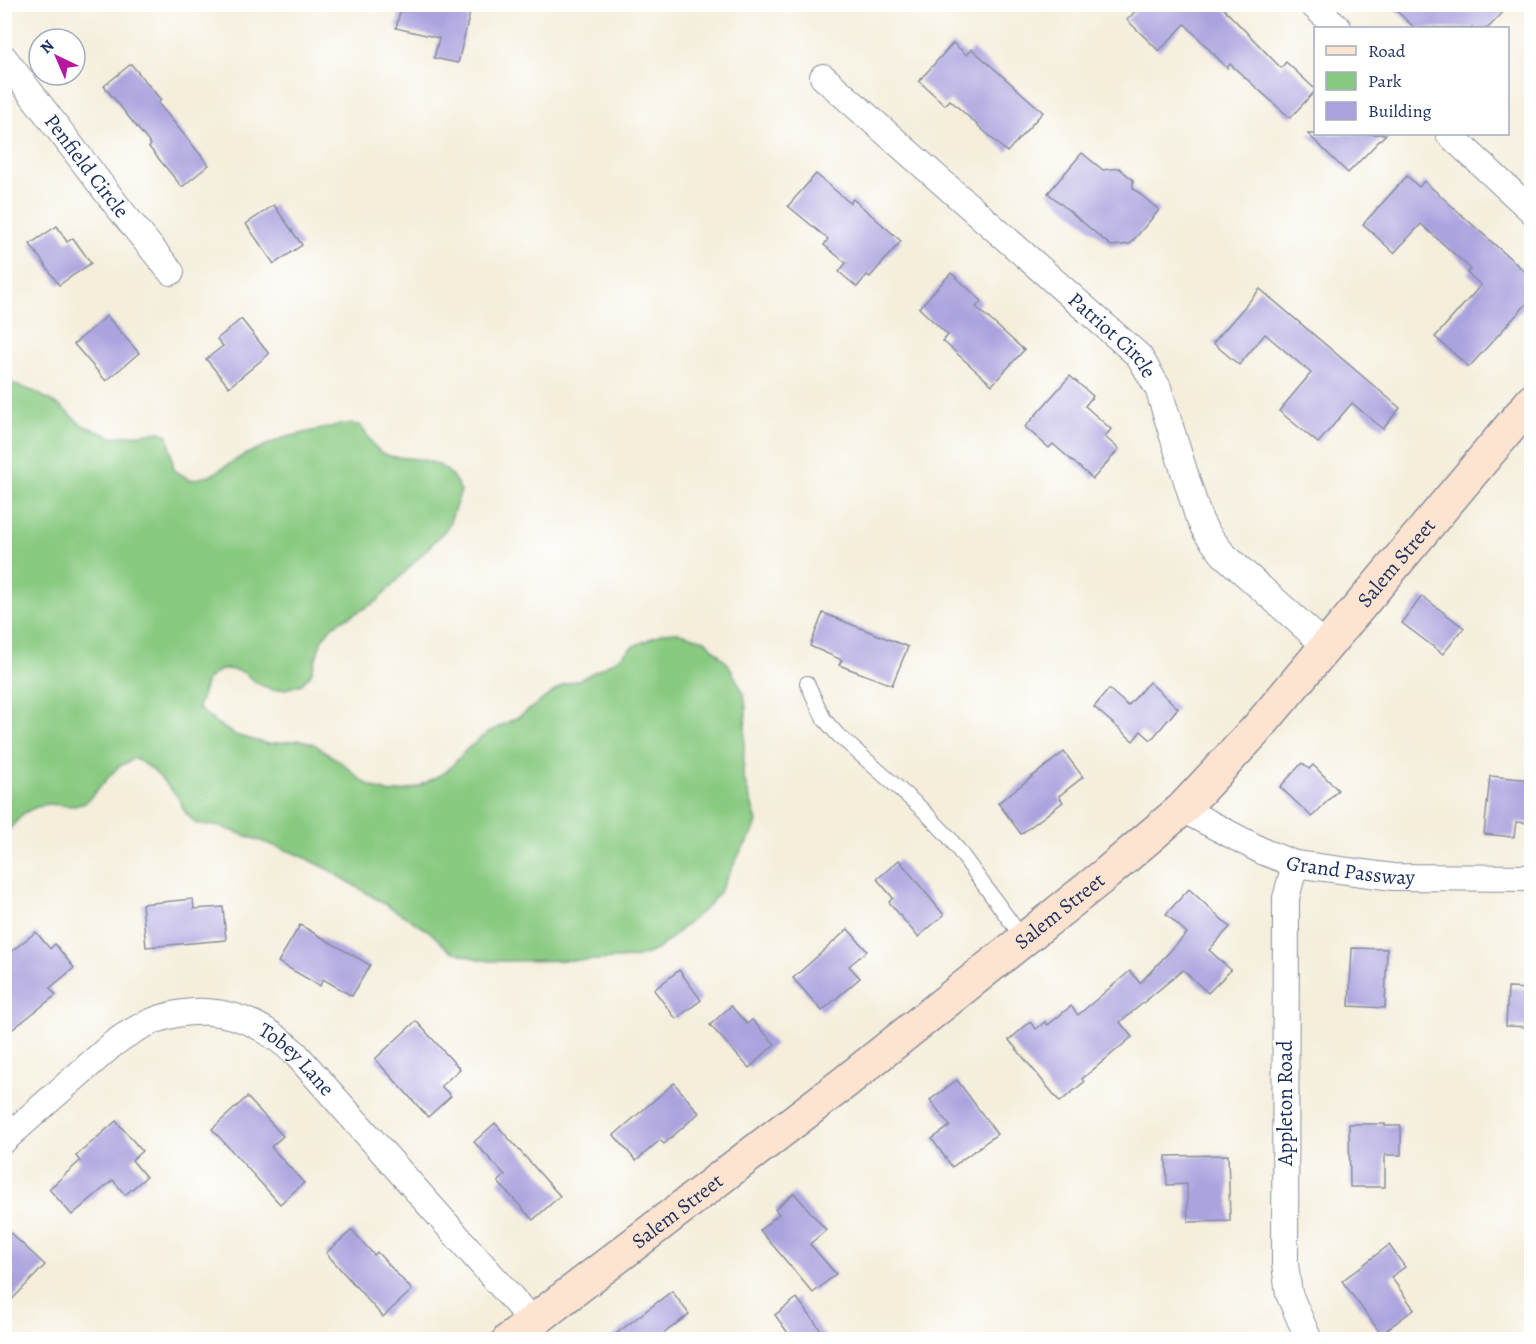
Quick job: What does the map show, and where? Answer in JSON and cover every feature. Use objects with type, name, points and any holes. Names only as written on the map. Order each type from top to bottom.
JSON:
[{"type":"main road","name":"Salem Street","points":[[521,1331],[844,1083],[1107,873],[1182,809],[1255,731],[1532,401]]},
{"type":"street","points":[[1312,4],[1337,27]]},
{"type":"street","name":"Penfield Circle","points":[[4,58],[171,272]]},
{"type":"street","name":"Patriot Circle","points":[[823,77],[1139,356],[1158,388],[1198,516],[1206,532],[1230,561],[1327,647]]},
{"type":"street","points":[[1450,135],[1532,211]]},
{"type":"street","name":"Grand Passway","points":[[1182,809],[1264,852],[1295,864],[1393,877],[1532,878]]},
{"type":"street","name":"Appleton Road","points":[[1295,864],[1286,903],[1285,1264],[1289,1294],[1309,1340]]},
{"type":"street","name":"Tobey Lane","points":[[4,1140],[113,1044],[129,1031],[147,1022],[186,1011],[217,1012],[246,1020],[281,1040],[296,1054],[521,1331]]},
{"type":"lane","points":[[807,683],[824,719],[871,765],[922,809],[949,837],[1024,940]]},
{"type":"green space","points":[[5,381],[35,392],[60,406],[82,425],[112,437],[160,432],[168,435],[174,470],[190,480],[210,476],[244,455],[283,438],[343,424],[360,425],[374,445],[384,454],[433,463],[452,476],[461,491],[448,527],[376,602],[332,626],[322,639],[311,674],[302,684],[273,690],[259,684],[243,672],[227,669],[218,671],[207,680],[198,708],[235,735],[268,744],[301,740],[314,744],[346,766],[362,781],[375,788],[390,793],[418,787],[447,771],[467,749],[487,733],[520,716],[563,685],[579,680],[618,659],[632,647],[663,633],[676,632],[705,640],[728,664],[744,694],[746,709],[743,775],[757,822],[719,893],[708,906],[658,949],[647,954],[633,958],[594,960],[490,961],[449,950],[429,931],[326,868],[300,855],[219,826],[197,824],[185,812],[178,797],[154,771],[135,758],[118,767],[85,803],[74,806],[47,804],[34,808],[24,813],[5,834]]},
{"type":"building","points":[[402,4],[472,4],[458,63],[434,58],[439,38],[396,28]]},
{"type":"building","points":[[1142,4],[1219,4],[1281,68],[1286,62],[1314,88],[1314,92],[1290,118],[1230,64],[1227,68],[1185,24],[1159,51],[1127,20]]},
{"type":"building","points":[[1389,4],[1511,4],[1489,27],[1414,27]]},
{"type":"building","points":[[953,43],[967,55],[972,49],[1043,112],[1007,152],[950,100],[945,105],[919,81]]},
{"type":"building","points":[[131,64],[161,100],[158,103],[209,165],[182,187],[104,86]]},
{"type":"building","points":[[1308,134],[1385,135],[1348,173]]},
{"type":"building","points":[[1082,153],[1103,170],[1119,168],[1133,180],[1133,188],[1159,210],[1130,244],[1111,246],[1048,193]]},
{"type":"building","points":[[816,174],[850,203],[853,199],[901,241],[870,277],[867,275],[857,287],[839,272],[846,263],[824,245],[828,239],[788,206]]},
{"type":"building","points":[[1407,176],[1419,187],[1424,181],[1532,278],[1532,298],[1469,367],[1435,337],[1481,285],[1467,273],[1471,269],[1421,224],[1394,253],[1363,224]]},
{"type":"building","points":[[274,205],[302,245],[274,264],[246,224]]},
{"type":"building","points":[[57,226],[67,242],[73,238],[91,263],[59,285],[30,244]]},
{"type":"building","points":[[951,273],[982,301],[976,307],[1024,350],[992,385],[943,341],[948,335],[919,308]]},
{"type":"building","points":[[1260,289],[1400,408],[1383,429],[1352,403],[1318,443],[1279,411],[1311,373],[1265,334],[1239,365],[1213,343]]},
{"type":"building","points":[[107,316],[139,353],[106,381],[74,344]]},
{"type":"building","points":[[241,319],[269,354],[229,387],[206,359],[223,346],[217,339]]},
{"type":"building","points":[[1070,376],[1093,396],[1085,406],[1111,429],[1105,437],[1119,449],[1093,479],[1053,444],[1049,448],[1025,427]]},
{"type":"building","points":[[1422,596],[1464,628],[1443,654],[1402,623]]},
{"type":"building","points":[[823,613],[908,647],[892,685],[839,665],[842,660],[810,646]]},
{"type":"building","points":[[1149,682],[1178,708],[1151,740],[1141,731],[1133,741],[1094,707],[1109,689],[1128,706]]},
{"type":"building","points":[[1064,752],[1083,777],[1059,796],[1063,802],[1021,834],[998,803]]},
{"type":"building","points":[[1302,763],[1309,769],[1313,765],[1338,790],[1312,817],[1280,787]]},
{"type":"building","points":[[1490,776],[1532,780],[1532,823],[1516,822],[1514,837],[1484,834]]},
{"type":"building","points":[[899,860],[944,915],[918,937],[889,902],[893,898],[877,879]]},
{"type":"building","points":[[1189,889],[1230,927],[1209,950],[1231,970],[1208,993],[1183,970],[1120,1022],[1132,1037],[1082,1079],[1084,1082],[1060,1102],[1009,1040],[1030,1022],[1036,1029],[1045,1022],[1048,1025],[1071,1006],[1078,1015],[1130,971],[1140,983],[1187,933],[1166,914]]},
{"type":"building","points":[[193,899],[194,909],[223,907],[226,940],[146,947],[142,904]]},
{"type":"building","points":[[300,925],[370,965],[352,996],[323,979],[320,986],[278,962]]},
{"type":"building","points":[[848,929],[867,951],[849,966],[860,978],[822,1011],[793,978]]},
{"type":"building","points":[[36,932],[50,949],[55,944],[74,968],[50,988],[56,995],[4,1036],[4,957]]},
{"type":"building","points":[[1352,948],[1387,949],[1385,1008],[1349,1006]]},
{"type":"building","points":[[679,970],[701,1000],[676,1019],[654,990]]},
{"type":"building","points":[[1508,988],[1532,989],[1532,1027],[1506,1026]]},
{"type":"building","points":[[731,1006],[747,1024],[752,1020],[775,1044],[749,1068],[710,1025]]},
{"type":"building","points":[[416,1021],[460,1069],[441,1086],[451,1096],[428,1117],[375,1059]]},
{"type":"building","points":[[957,1080],[997,1134],[952,1167],[932,1139],[950,1126],[930,1100]]},
{"type":"building","points":[[674,1083],[699,1113],[664,1144],[660,1140],[636,1161],[614,1135]]},
{"type":"building","points":[[247,1097],[283,1136],[271,1147],[304,1183],[280,1204],[212,1129]]},
{"type":"building","points":[[116,1121],[142,1151],[132,1160],[146,1177],[125,1195],[113,1180],[72,1215],[49,1189],[80,1161],[76,1156]]},
{"type":"building","points":[[495,1123],[560,1196],[533,1220],[498,1182],[505,1175],[474,1142]]},
{"type":"building","points":[[1349,1124],[1401,1126],[1401,1155],[1385,1155],[1385,1187],[1350,1187]]},
{"type":"building","points":[[1228,1155],[1230,1221],[1188,1222],[1187,1184],[1167,1185],[1166,1156]]},
{"type":"building","points":[[794,1193],[826,1230],[810,1244],[836,1274],[813,1293],[760,1230],[779,1214],[775,1209]]},
{"type":"building","points":[[4,1227],[45,1265],[4,1308]]},
{"type":"building","points":[[352,1230],[374,1255],[377,1252],[412,1290],[383,1317],[326,1253]]},
{"type":"building","points":[[1389,1245],[1405,1267],[1391,1277],[1414,1309],[1381,1334],[1342,1281]]},
{"type":"building","points":[[672,1291],[689,1314],[655,1340],[608,1340]]},
{"type":"building","points":[[797,1298],[828,1340],[793,1340],[775,1315]]}]
